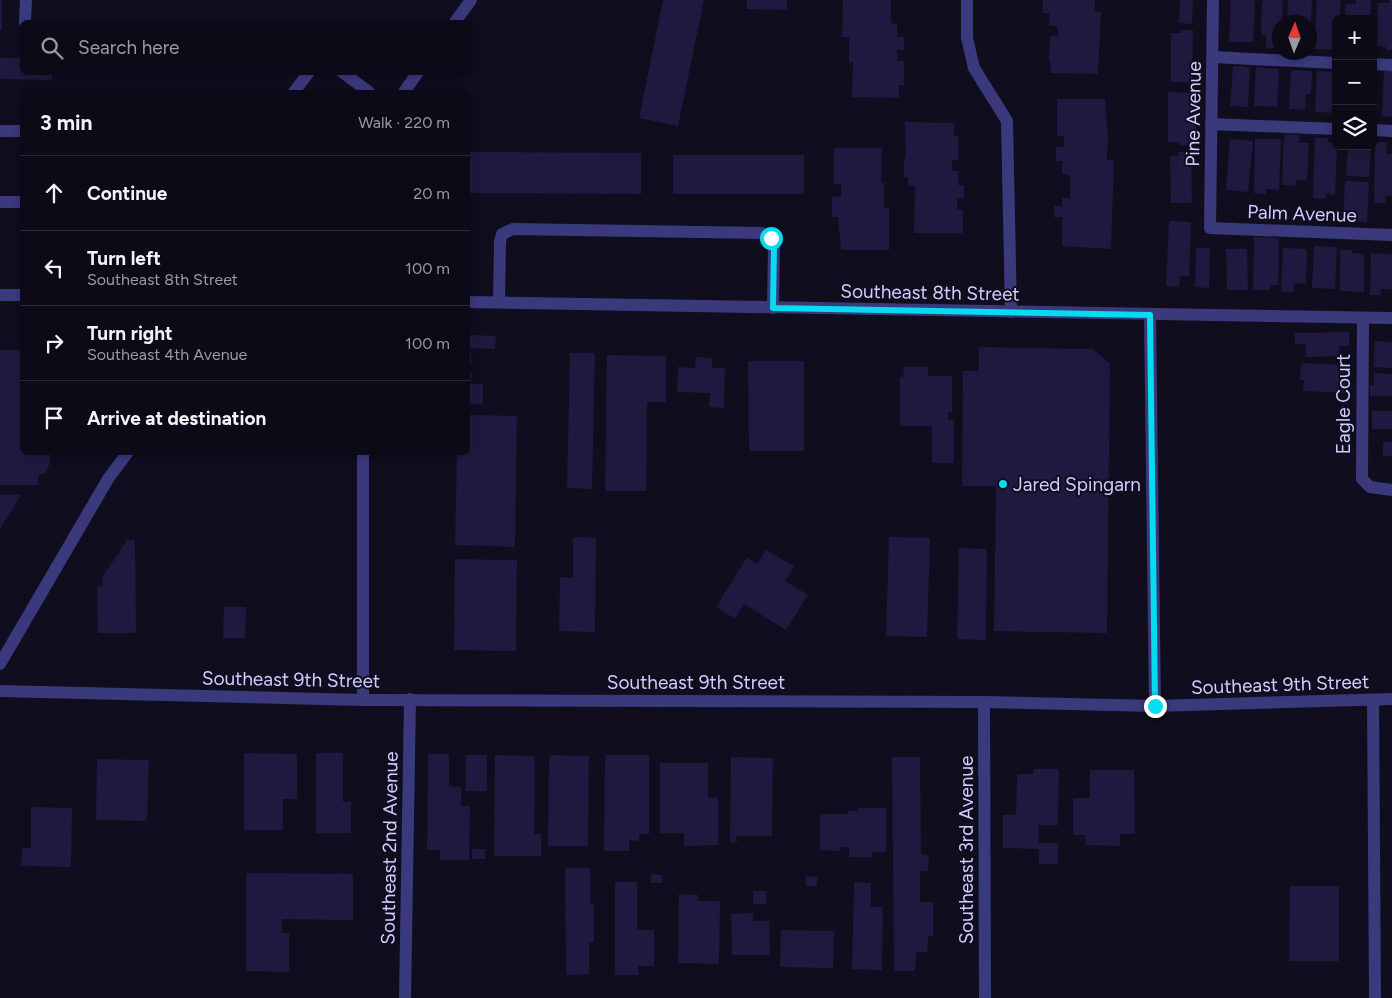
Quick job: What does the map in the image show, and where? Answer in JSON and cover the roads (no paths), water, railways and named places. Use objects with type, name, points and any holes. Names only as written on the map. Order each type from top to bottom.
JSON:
[{"type":"street","points":[[26,0],[26,20]]},
{"type":"street","points":[[456,20],[471,0]]},
{"type":"street","points":[[966,0],[967,38],[974,68],[1007,121],[1011,312]]},
{"type":"street","name":"Pine Avenue","points":[[1210,228],[1213,0]]},
{"type":"street","points":[[1212,57],[1332,63]]},
{"type":"street","points":[[1377,64],[1392,65]]},
{"type":"street","points":[[295,90],[306,75]]},
{"type":"street","points":[[346,75],[366,90]]},
{"type":"street","points":[[405,90],[416,75]]},
{"type":"street","points":[[1211,124],[1332,128]]},
{"type":"street","points":[[1377,130],[1392,131]]},
{"type":"street","points":[[0,131],[20,131]]},
{"type":"street","points":[[0,202],[20,202]]},
{"type":"street","points":[[499,302],[502,234],[513,228],[762,233],[771,238],[774,245],[773,308]]},
{"type":"street","name":"Palm Avenue","points":[[1210,228],[1392,235]]},
{"type":"street","points":[[0,295],[20,296]]},
{"type":"street","name":"Southeast 8th Street","points":[[470,302],[1392,318]]},
{"type":"street","points":[[1150,315],[1155,706]]},
{"type":"street","name":"Eagle Court","points":[[1362,318],[1362,479],[1370,487],[1392,490]]},
{"type":"street","points":[[0,664],[108,479],[126,455]]},
{"type":"street","points":[[363,455],[363,700]]},
{"type":"street","name":"Southeast 9th Street","points":[[0,691],[363,700],[984,702],[1155,706],[1392,699]]},
{"type":"street","name":"Southeast 2nd Avenue","points":[[405,998],[410,699]]},
{"type":"street","points":[[1373,700],[1375,998]]},
{"type":"street","name":"Southeast 3rd Avenue","points":[[984,702],[986,998]]},
{"type":"place","name":"Jared Spingarn","points":[[1003,484]]}]
